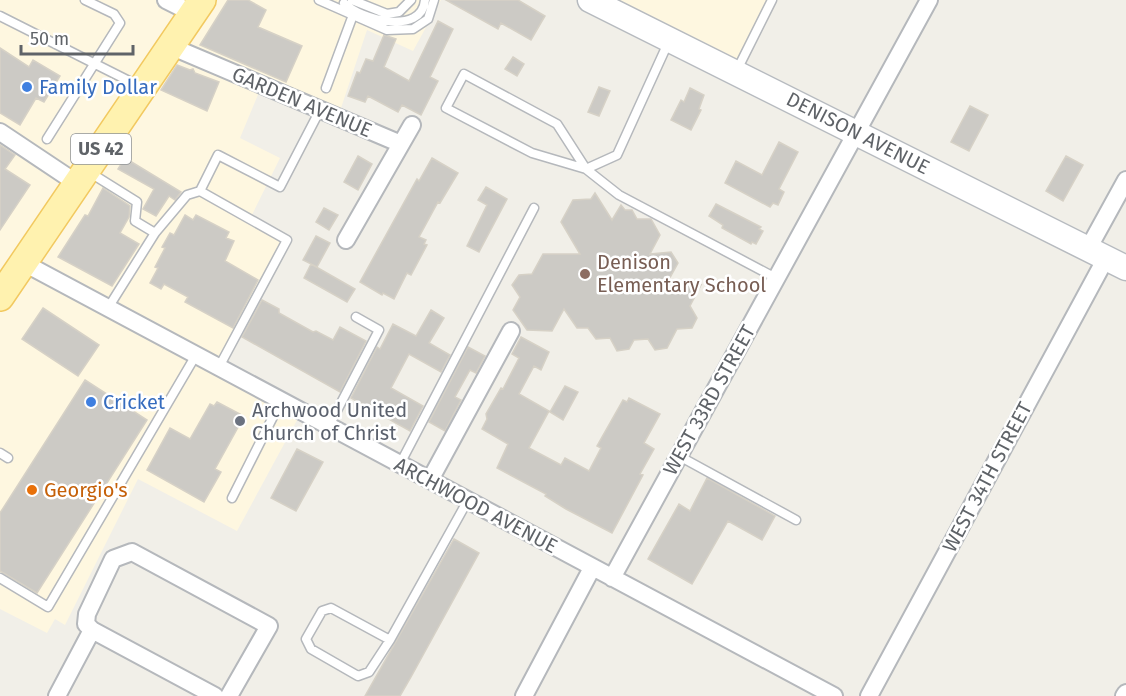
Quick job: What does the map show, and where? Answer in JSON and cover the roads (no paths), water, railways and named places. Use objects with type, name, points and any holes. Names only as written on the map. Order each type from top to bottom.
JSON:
[{"type":"main road","name":"DENISON AVENUE","points":[[590,0],[1107,258]]},
{"type":"main road","name":"US 42","points":[[0,297],[197,7]]},
{"type":"street","points":[[166,0],[197,7]]},
{"type":"street","name":"WEST 33RD STREET","points":[[612,578],[928,0]]},
{"type":"street","name":"GARDEN AVENUE","points":[[170,46],[401,144]]},
{"type":"street","points":[[346,240],[412,125]]},
{"type":"street","points":[[0,132],[83,177]]},
{"type":"street","name":"WEST 34TH STREET","points":[[869,696],[1107,258],[1126,180]]},
{"type":"street","name":"ARCHWOOD AVENUE","points":[[24,263],[834,696]]},
{"type":"street","points":[[430,480],[511,331]]},
{"type":"street","points":[[214,696],[92,630],[86,624],[87,614],[113,560],[132,552],[269,626],[229,696]]},
{"type":"street","points":[[524,696],[592,568]]},
{"type":"street","points":[[57,696],[92,630]]},
{"type":"lane","points":[[47,139],[120,23],[114,14],[85,0]]},
{"type":"lane","points":[[319,0],[387,30],[413,29],[428,19],[434,0]]},
{"type":"lane","points":[[328,4],[348,1],[387,14],[399,12],[411,0]]},
{"type":"lane","points":[[348,1],[350,8],[381,21],[394,23],[419,14],[424,6],[424,0]]},
{"type":"lane","points":[[736,72],[772,0]]},
{"type":"lane","points":[[326,88],[353,15]]},
{"type":"lane","points":[[0,16],[142,87]]},
{"type":"lane","points":[[670,40],[617,154],[586,169],[532,153],[446,108],[464,74],[557,124],[586,169],[619,195],[776,278]]},
{"type":"lane","points":[[108,308],[155,233],[187,195],[200,191],[218,155],[280,187],[320,110]]},
{"type":"lane","points":[[83,177],[137,202],[135,220],[155,233]]},
{"type":"lane","points":[[200,191],[287,240],[219,367]]},
{"type":"lane","points":[[400,464],[534,208]]},
{"type":"lane","points":[[329,426],[379,330],[356,317]]},
{"type":"lane","points":[[0,578],[48,607],[196,355]]},
{"type":"lane","points":[[232,498],[281,400]]},
{"type":"lane","points":[[679,456],[796,520]]},
{"type":"lane","points":[[390,640],[331,608],[322,611],[306,639],[311,649],[357,676],[369,672],[390,640],[468,500]]},
{"type":"place","name":"Family Dollar","points":[[27,87]]},
{"type":"place","name":"Denison Elementary School","points":[[585,274]]},
{"type":"place","name":"Cricket","points":[[91,402]]},
{"type":"place","name":"Archwood United Church of Christ","points":[[240,421]]},
{"type":"place","name":"Georgio's","points":[[32,490]]}]
